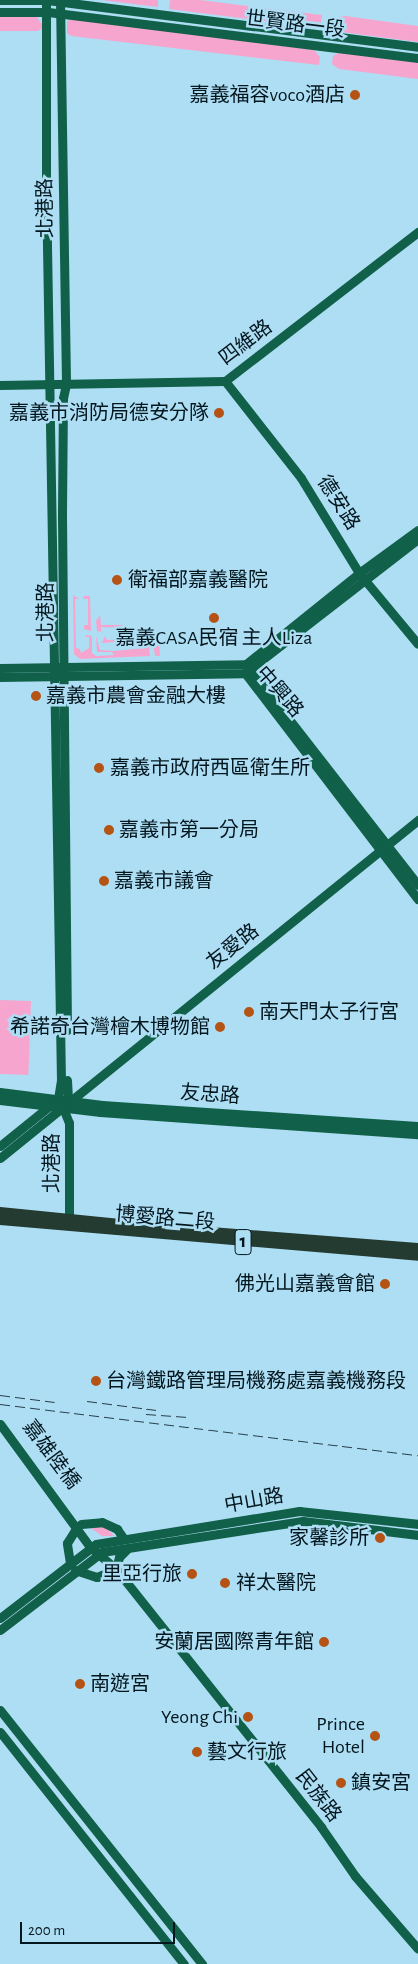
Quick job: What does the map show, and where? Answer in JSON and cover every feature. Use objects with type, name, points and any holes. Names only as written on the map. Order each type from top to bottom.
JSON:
[{"type":"main road","name":"博愛路二段","points":[[0,1212],[69,1221],[418,1248]]},
{"type":"main road","name":"博愛路二段","points":[[0,1220],[418,1256]]},
{"type":"street","name":"世賢路一段","points":[[0,0],[61,1],[418,47]]},
{"type":"street","name":"北港路","points":[[46,0],[48,12],[46,186],[61,1081],[54,1102]]},
{"type":"street","name":"北港路","points":[[61,1],[66,384],[62,507],[66,1104],[69,1123],[69,1221]]},
{"type":"street","name":"世賢路一段","points":[[0,12],[48,12],[418,58]]},
{"type":"street","name":"四維路","points":[[0,386],[50,383],[225,381],[418,232]]},
{"type":"street","name":"德安路","points":[[225,381],[301,478],[362,576],[418,644]]},
{"type":"street","points":[[248,669],[418,530]]},
{"type":"street","points":[[362,576],[418,539]]},
{"type":"street","name":"中興路","points":[[0,668],[64,666],[248,669]]},
{"type":"street","name":"中興路","points":[[0,677],[64,677],[248,669]]},
{"type":"street","name":"中興路","points":[[248,669],[371,834],[418,885]]},
{"type":"street","name":"友愛路","points":[[0,1158],[382,847],[418,820]]},
{"type":"street","name":"中興路","points":[[382,847],[418,899]]},
{"type":"street","name":"友忠路","points":[[0,1092],[66,1104],[418,1134]]},
{"type":"street","name":"友忠路","points":[[0,1100],[54,1102]]},
{"type":"street","points":[[0,1146],[54,1102]]},
{"type":"street","name":"友忠路","points":[[66,1104],[418,1126]]},
{"type":"street","name":"嘉雄陸橋","points":[[0,1416],[72,1516]]},
{"type":"street","name":"嘉雄陸橋","points":[[0,1424],[72,1516]]},
{"type":"street","name":"中山路","points":[[96,1549],[124,1539],[308,1510],[418,1524]]},
{"type":"street","name":"民族路","points":[[72,1516],[96,1549],[116,1569],[321,1827],[355,1876],[418,1949]]},
{"type":"street","name":"中山路","points":[[96,1549],[129,1548],[303,1521],[418,1535]]},
{"type":"street","points":[[72,1567],[68,1543],[79,1526],[102,1522],[117,1529],[124,1539]]},
{"type":"street","points":[[211,1536],[212,1526]]},
{"type":"street","points":[[72,1567],[97,1577],[116,1569],[118,1557],[129,1548]]},
{"type":"street","points":[[0,1618],[96,1549]]},
{"type":"street","points":[[0,1630],[72,1567]]},
{"type":"street","points":[[0,1710],[202,1964]]},
{"type":"street","points":[[0,1732],[184,1964]]},
{"type":"shaded area","points":[[101,0],[158,0],[158,7]]},
{"type":"shaded area","points":[[170,0],[200,0],[322,15],[320,28],[169,9]]},
{"type":"shaded area","points":[[0,16],[36,16],[44,27],[38,31],[0,31]]},
{"type":"shaded area","points":[[345,16],[418,26],[418,42],[341,32],[335,28],[336,18]]},
{"type":"shaded area","points":[[72,18],[314,50],[320,57],[319,65],[71,36],[67,33],[67,22]]},
{"type":"shaded area","points":[[340,52],[418,60],[418,79],[339,69],[332,64],[333,56]]},
{"type":"shaded area","points":[[73,595],[79,599],[75,599],[76,648],[80,649],[81,653],[89,648],[89,637],[85,637],[87,635],[92,636],[92,653],[96,656],[114,655],[112,652],[97,652],[96,636],[100,650],[113,651],[146,648],[146,636],[159,635],[160,656],[155,656],[152,638],[148,637],[150,656],[80,659],[74,654]]},
{"type":"shaded area","points":[[84,596],[90,596],[91,631],[84,629],[84,625],[88,625],[88,599],[83,599]]},
{"type":"shaded area","points":[[100,615],[101,625],[126,625],[126,628],[101,627],[101,632],[97,631],[96,621]]},
{"type":"shaded area","points":[[137,635],[141,637],[140,645],[137,640],[102,643],[105,636],[107,640],[137,639]]},
{"type":"shaded area","points":[[0,1000],[31,1001],[28,1075],[0,1074]]},
{"type":"shaded area","points":[[88,1526],[105,1526],[114,1536],[102,1536]]},
{"type":"railway","points":[[0,1395],[55,1402]]},
{"type":"railway","points":[[87,1401],[156,1410]]},
{"type":"railway","points":[[0,1404],[418,1455]]},
{"type":"railway","points":[[146,1414],[188,1417]]},
{"type":"place","name":"嘉義福容voco酒店","points":[[355,95]]},
{"type":"place","name":"嘉義市消防局德安分隊","points":[[219,413]]},
{"type":"place","name":"衛福部嘉義醫院","points":[[117,580]]},
{"type":"place","name":"嘉義CASA民宿 主人Liza","points":[[214,618]]},
{"type":"place","name":"嘉義市農會金融大樓","points":[[36,696]]},
{"type":"place","name":"嘉義市政府西區衛生所","points":[[99,768]]},
{"type":"place","name":"嘉義市第一分局","points":[[109,830]]},
{"type":"place","name":"嘉義市議會","points":[[104,881]]},
{"type":"place","name":"南天門太子行宮","points":[[249,1012]]},
{"type":"place","name":"希諾奇台灣檜木博物館","points":[[220,1027]]},
{"type":"place","name":"佛光山嘉義會館","points":[[385,1284]]},
{"type":"place","name":"台灣鐵路管理局機務處嘉義機務段","points":[[96,1381]]},
{"type":"place","name":"家馨診所","points":[[380,1538]]},
{"type":"place","name":"里亞行旅","points":[[192,1574]]},
{"type":"place","name":"祥太醫院","points":[[225,1583]]},
{"type":"place","name":"安蘭居國際青年館","points":[[324,1642]]},
{"type":"place","name":"南遊宮","points":[[80,1684]]},
{"type":"place","name":"Yeong Chi","points":[[248,1717]]},
{"type":"place","name":"Prince Hotel","points":[[375,1736]]},
{"type":"place","name":"藝文行旅","points":[[197,1752]]},
{"type":"place","name":"鎮安宮","points":[[341,1783]]}]
